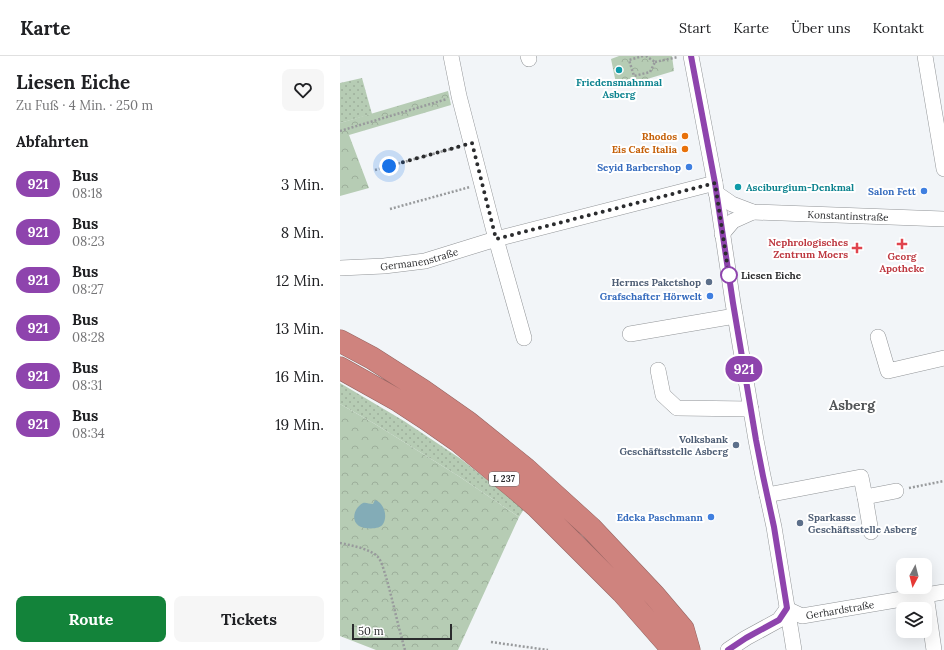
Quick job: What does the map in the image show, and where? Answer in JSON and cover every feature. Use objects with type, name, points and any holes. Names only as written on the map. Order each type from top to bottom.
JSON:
[{"type":"highway","name":"L 237","points":[[340,341],[372,358],[422,390],[469,424],[531,473],[590,528],[655,596],[683,629],[689,650]]},
{"type":"highway","name":"L 237","points":[[340,368],[399,401],[425,418],[458,441],[516,488],[622,592],[673,650]]},
{"type":"street","points":[[451,56],[459,96],[496,239],[524,338]]},
{"type":"street","points":[[691,56],[715,188],[751,409],[774,527],[794,650]]},
{"type":"street","points":[[925,56],[938,99],[944,168]]},
{"type":"street","name":"Konstantinstraße","points":[[715,188],[732,204],[753,212],[944,219]]},
{"type":"street","name":"Germanenstraße","points":[[340,268],[384,266],[424,260],[496,239],[715,188]]},
{"type":"street","name":"Konstantinstraße","points":[[722,234],[733,221],[753,212]]},
{"type":"street","points":[[630,334],[735,316]]},
{"type":"street","points":[[878,337],[888,371],[944,358]]},
{"type":"street","points":[[658,370],[663,395],[677,408],[751,409]]},
{"type":"street","points":[[767,495],[861,477],[871,532]]},
{"type":"street","points":[[864,497],[896,491]]},
{"type":"street","name":"Gerhardstraße","points":[[787,608],[802,616],[944,592]]},
{"type":"street","points":[[926,595],[934,650]]},
{"type":"street","points":[[728,650],[746,638],[779,620],[787,608]]},
{"type":"path","points":[[655,62],[650,72],[634,76],[629,60],[645,56],[655,62],[682,56]]},
{"type":"path","points":[[340,131],[459,96]]},
{"type":"path","points":[[375,170],[472,143]]},
{"type":"path","points":[[390,209],[482,184]]},
{"type":"path","points":[[896,491],[944,481]]},
{"type":"path","points":[[340,543],[352,545],[378,557],[383,567],[388,584],[405,650]]},
{"type":"path","points":[[490,642],[548,650]]},
{"type":"green space","points":[[619,56],[672,56],[674,71],[617,88],[611,59]]},
{"type":"green space","points":[[362,78],[372,114],[340,123],[340,83]]},
{"type":"green space","points":[[448,91],[451,105],[349,135],[369,188],[340,196],[340,123]]},
{"type":"green space","points":[[340,383],[404,421],[461,459],[524,509],[519,517],[460,477],[340,404]]},
{"type":"green space","points":[[340,404],[460,477],[519,517],[458,650],[376,650],[340,636]]},
{"type":"water","points":[[375,500],[381,504],[384,510],[385,517],[383,524],[379,527],[372,528],[364,528],[359,526],[354,517],[356,510],[363,503],[373,504]]},
{"type":"bus line","name":"921","points":[[691,56],[715,183],[756,440],[774,527],[787,608],[779,620],[746,638],[728,650]]},
{"type":"place","name":"Friedensmahnmal Asberg","points":[[619,70]]},
{"type":"place","name":"Rhodos","points":[[685,136]]},
{"type":"place","name":"Eis Cafe Italia","points":[[685,149]]},
{"type":"place","name":"Seyid Barbershop","points":[[689,167]]},
{"type":"place","name":"Asciburgium-Denkmal","points":[[738,187]]},
{"type":"place","name":"Salon Fett","points":[[924,191]]},
{"type":"place","name":"Georg Apotheke","points":[[902,244]]},
{"type":"place","name":"Nephrologisches Zentrum Moers","points":[[857,248]]},
{"type":"place","name":"Liesen Eiche","points":[[729,275]]},
{"type":"place","name":"Hermes Paketshop","points":[[709,282]]},
{"type":"place","name":"Grafschafter Hörwelt","points":[[710,296]]},
{"type":"place","name":"Volksbank Geschäftsstelle Asberg","points":[[736,445]]},
{"type":"place","name":"Edeka Paschmann","points":[[711,517]]},
{"type":"place","name":"Sparkasse Geschäftsstelle Asberg","points":[[800,523]]},
{"type":"district","name":"Asberg","points":[[852,405]]},
{"type":"route","points":[[389,166],[472,143],[496,239],[715,183],[729,275]]}]
